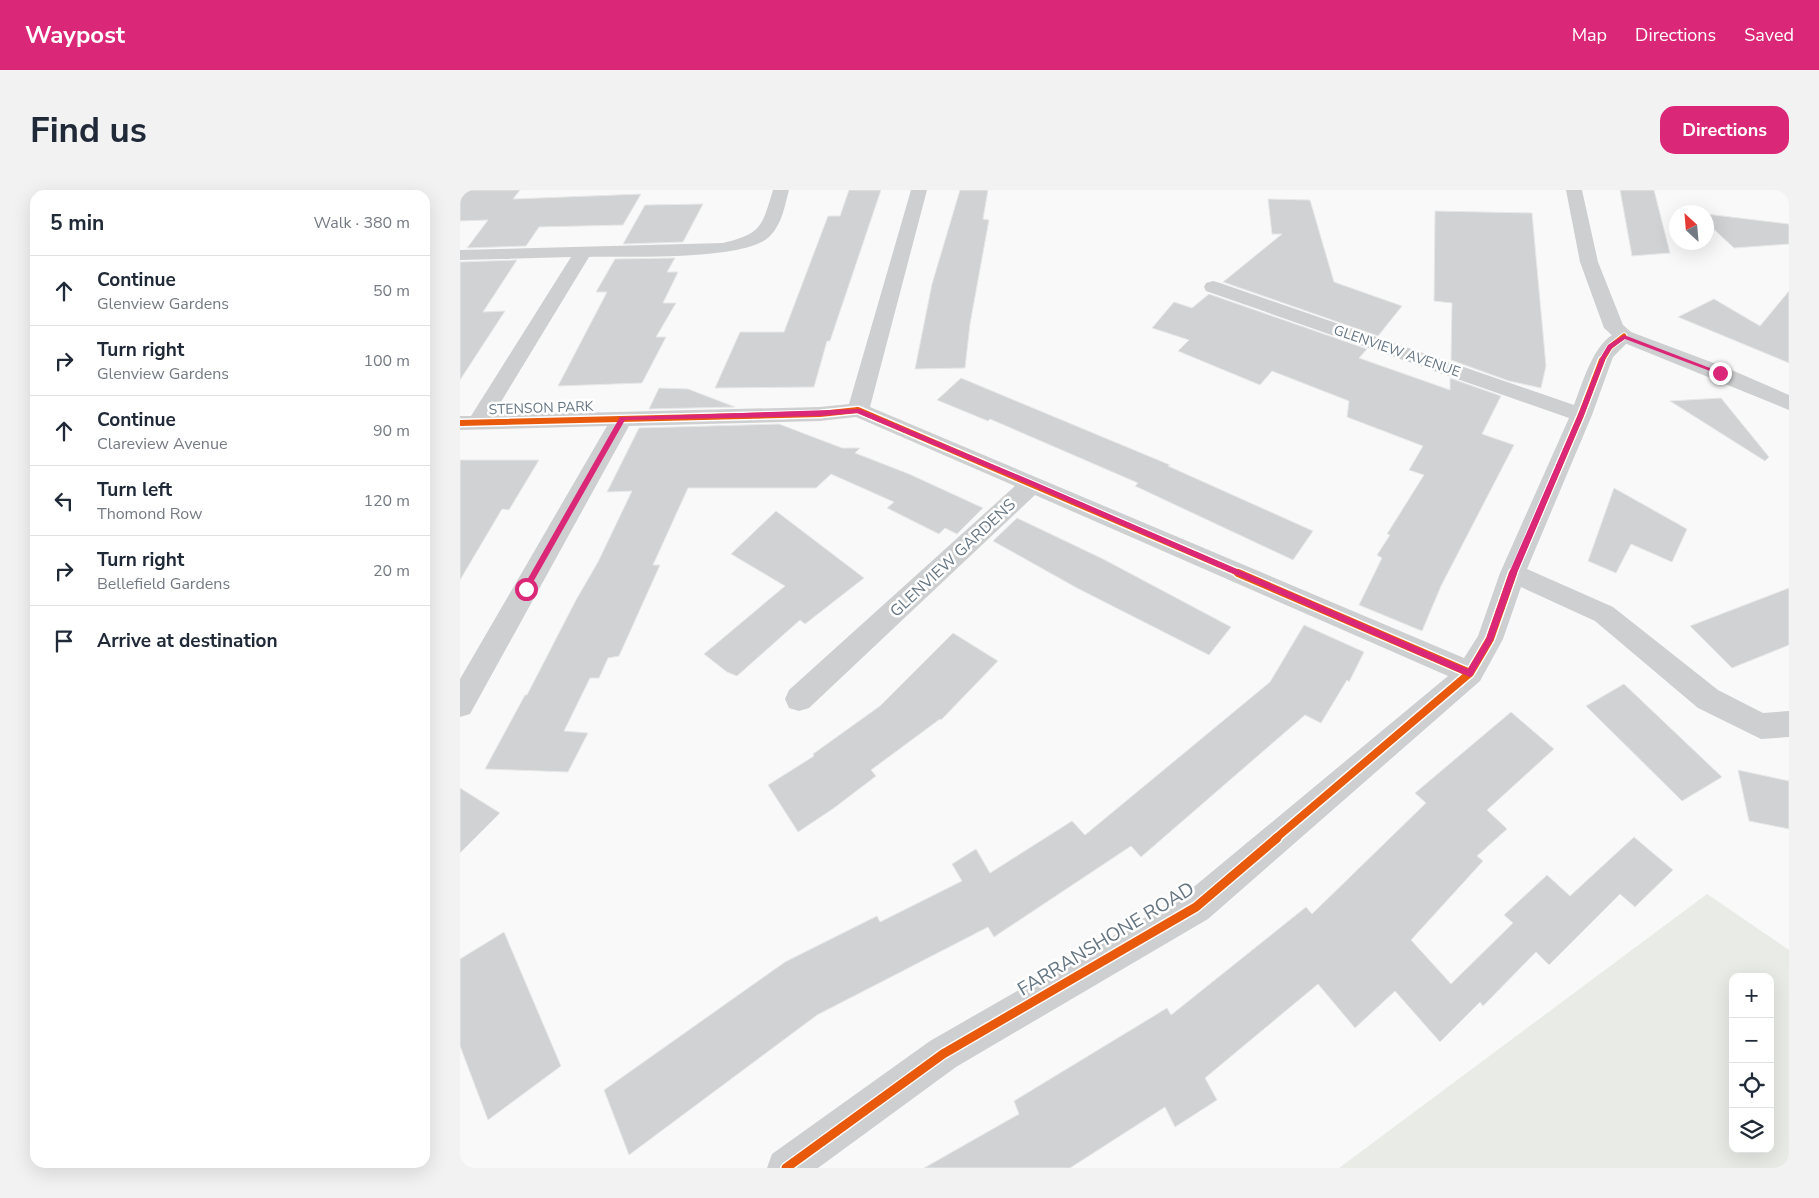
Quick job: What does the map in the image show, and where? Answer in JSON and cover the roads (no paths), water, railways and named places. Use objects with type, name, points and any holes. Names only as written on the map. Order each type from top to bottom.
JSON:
[{"type":"street","points":[[460,255],[723,248],[740,244],[764,234],[769,228],[781,190]]},
{"type":"street","points":[[858,410],[919,190]]},
{"type":"street","points":[[1574,190],[1589,262],[1614,328],[1624,336],[1720,373],[1789,403]]},
{"type":"street","name":"STENSON PARK","points":[[469,422],[583,252]]},
{"type":"street","name":"GLENVIEW AVENUE","points":[[1213,287],[1581,415]]},
{"type":"street","name":"FARRANSHONE ROAD","points":[[786,1168],[943,1054],[1196,907],[1470,673],[1490,640],[1513,573],[1604,357],[1610,347],[1624,336]]},
{"type":"street","name":"GLENVIEW GARDENS","points":[[623,418],[820,414],[858,410],[1032,484],[799,699]]},
{"type":"street","points":[[460,705],[623,418]]},
{"type":"street","name":"STENSON PARK","points":[[469,422],[623,418]]},
{"type":"street","points":[[1032,484],[1470,673]]},
{"type":"street","points":[[1513,573],[1604,614],[1708,699],[1761,726],[1789,724]]}]
